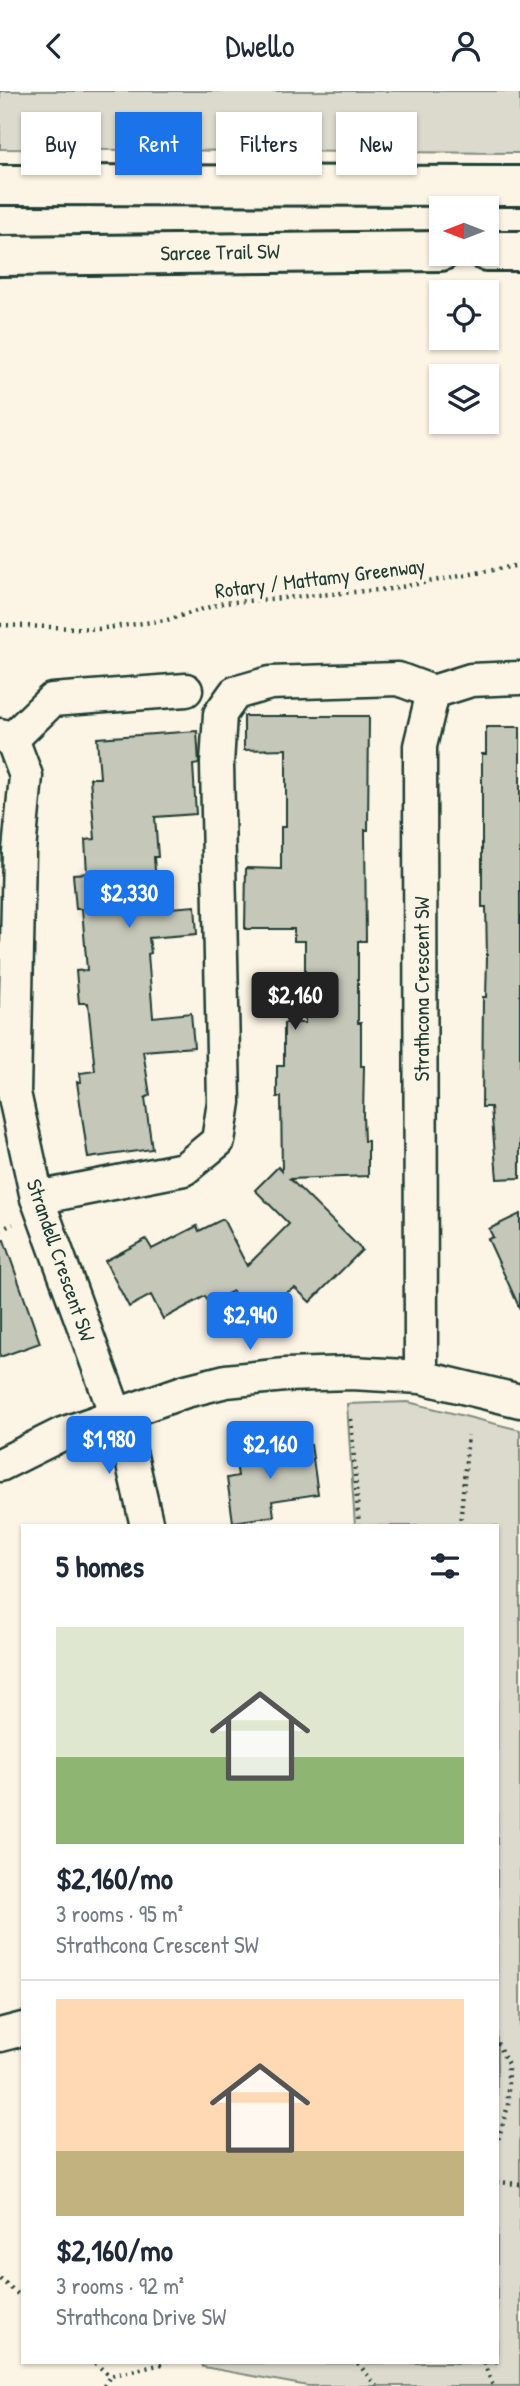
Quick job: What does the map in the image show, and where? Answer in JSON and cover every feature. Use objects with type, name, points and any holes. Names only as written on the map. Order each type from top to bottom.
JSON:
[{"type":"highway","points":[[0,185],[520,186]]},
{"type":"highway","name":"Sarcee Trail SW","points":[[0,256],[429,251]]},
{"type":"highway","points":[[499,251],[520,251]]},
{"type":"street","points":[[37,1198],[184,1169],[218,1141],[224,1102],[217,764],[220,714],[235,693],[270,683],[398,679],[433,692],[471,680],[520,678]]},
{"type":"street","points":[[6,737],[52,700],[186,689]]},
{"type":"street","name":"Strathcona Crescent SW","points":[[421,1377],[420,746],[433,692]]},
{"type":"street","name":"Strandell Crescent SW","points":[[6,737],[26,776],[19,851],[14,1093],[37,1198],[131,1456],[147,1524]]},
{"type":"street","points":[[0,1465],[62,1434],[226,1381],[285,1375],[352,1373],[421,1377],[520,1401]]},
{"type":"street","points":[[0,2035],[21,2030]]},
{"type":"path","name":"Rotary / Mattamy Greenway","points":[[0,625],[98,629],[167,620],[223,603],[390,589],[520,565]]},
{"type":"path","points":[[351,1419],[359,1524]]},
{"type":"path","points":[[460,1524],[468,1435]]},
{"type":"path","points":[[499,2047],[508,2064],[508,2106],[499,2136]]},
{"type":"path","points":[[499,2182],[520,2184]]},
{"type":"path","points":[[0,2279],[21,2296]]},
{"type":"path","points":[[96,2364],[110,2376]]},
{"type":"path","points":[[104,2386],[110,2376],[163,2364]]},
{"type":"path","points":[[359,2364],[376,2386]]},
{"type":"path","points":[[484,2364],[493,2386]]},
{"type":"shaded area","points":[[0,91],[520,91],[520,153],[417,152],[417,112],[336,112],[336,152],[322,151],[322,112],[216,112],[216,151],[202,151],[202,112],[115,112],[115,150],[101,150],[101,112],[21,112],[21,149],[0,149]]},
{"type":"shaded area","points":[[408,1402],[520,1430],[520,2386],[308,2386],[203,2367],[202,2364],[499,2364],[499,1524],[355,1524],[347,1404]]},
{"type":"building","points":[[244,716],[369,716],[368,830],[365,830],[366,941],[358,941],[358,1023],[361,1023],[361,1066],[364,1066],[363,1115],[364,1141],[368,1141],[368,1176],[290,1179],[362,1250],[310,1302],[295,1288],[245,1314],[233,1291],[209,1303],[205,1296],[163,1319],[151,1295],[129,1307],[105,1261],[146,1239],[152,1249],[197,1226],[199,1231],[223,1219],[247,1266],[289,1224],[255,1190],[278,1167],[282,1171],[281,1097],[277,1097],[277,1066],[284,1066],[284,1023],[305,1023],[305,941],[294,941],[294,929],[245,929],[246,868],[281,869],[281,827],[286,827],[286,749],[244,750]]},
{"type":"building","points":[[486,727],[520,727],[520,1178],[497,1179],[491,1107],[482,1107],[483,997],[486,997],[487,957],[486,907],[482,907],[482,754],[486,754]]},
{"type":"building","points":[[197,731],[199,764],[193,765],[196,814],[155,817],[158,857],[154,857],[158,909],[195,906],[197,934],[149,938],[151,953],[148,954],[153,1017],[191,1013],[194,1047],[143,1051],[150,1095],[145,1098],[152,1149],[88,1158],[77,1082],[81,1082],[80,1073],[95,1071],[88,1003],[79,1003],[76,971],[87,970],[82,909],[76,909],[73,874],[87,873],[85,840],[95,839],[90,778],[100,778],[97,738]]},
{"type":"building","points":[[520,1214],[520,1309],[488,1239],[493,1237],[489,1229]]},
{"type":"building","points":[[4,1240],[40,1343],[0,1357],[0,1241]]},
{"type":"building","points":[[311,1445],[318,1494],[272,1501],[274,1516],[233,1522],[227,1478],[238,1476],[235,1456]]}]
